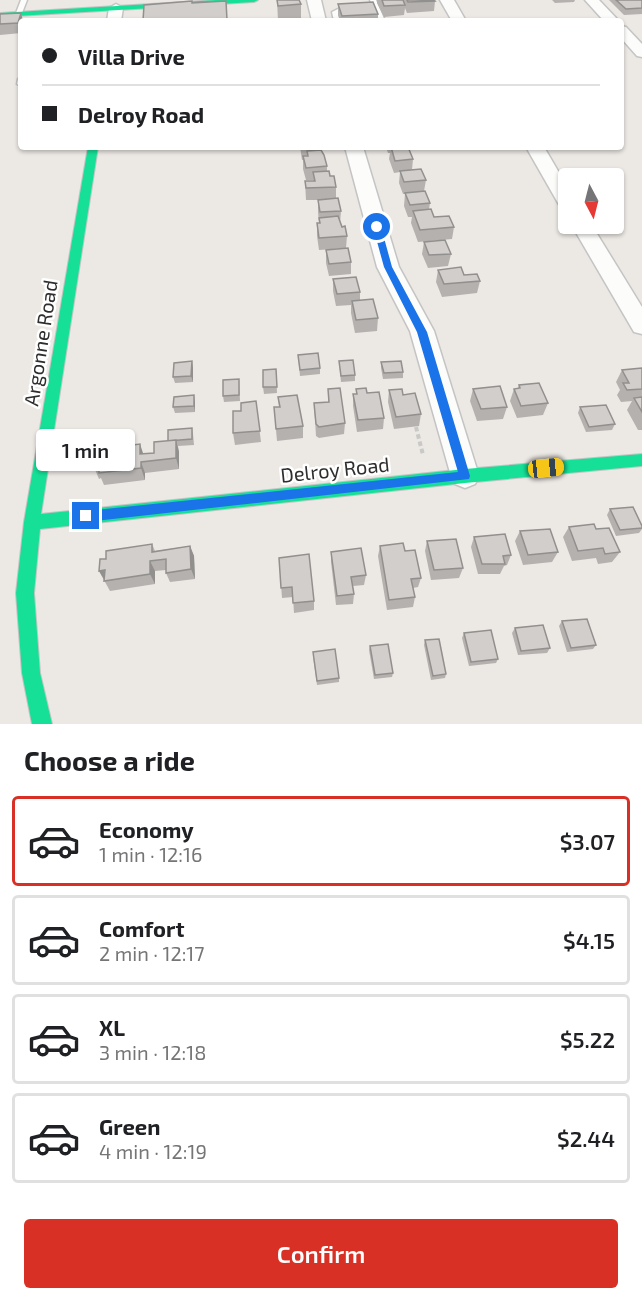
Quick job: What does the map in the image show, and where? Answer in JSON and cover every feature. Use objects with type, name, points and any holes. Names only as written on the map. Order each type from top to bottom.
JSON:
[{"type":"street","points":[[0,15],[21,7],[115,14],[142,3],[254,0]]},
{"type":"street","points":[[314,0],[318,18]]},
{"type":"street","points":[[447,0],[457,18]]},
{"type":"street","points":[[592,0],[609,18]]},
{"type":"street","points":[[624,33],[642,53]]},
{"type":"street","name":"Argonne Road","points":[[42,724],[31,672],[25,593],[32,522],[93,150]]},
{"type":"street","points":[[355,150],[388,267],[422,332],[465,476]]},
{"type":"street","points":[[537,150],[558,186]]},
{"type":"street","points":[[587,234],[642,326]]},
{"type":"street","name":"Delroy Road","points":[[32,522],[465,476],[642,460]]},
{"type":"lane","points":[[373,0],[381,18]]},
{"type":"lane","points":[[336,18],[334,13],[338,11],[377,9]]},
{"type":"path","points":[[416,427],[424,459]]},
{"type":"building","points":[[277,0],[299,0],[301,4],[278,6]]},
{"type":"building","points":[[382,0],[403,0],[405,5],[384,6]]},
{"type":"building","points":[[407,0],[434,0],[435,1],[408,2]]},
{"type":"building","points":[[616,0],[642,0],[642,8],[626,9]]},
{"type":"building","points":[[226,1],[227,18],[143,18],[144,5]]},
{"type":"building","points":[[373,2],[378,14],[342,16],[338,4]]},
{"type":"building","points":[[21,13],[18,23],[0,24],[0,14]]},
{"type":"building","points":[[321,150],[327,166],[306,168],[303,156],[308,156],[307,151]]},
{"type":"building","points":[[392,150],[409,150],[413,159],[395,161]]},
{"type":"building","points":[[421,169],[426,180],[404,182],[400,171]]},
{"type":"building","points":[[329,171],[330,176],[334,176],[336,187],[306,188],[305,181],[315,181],[313,172]]},
{"type":"building","points":[[425,191],[430,203],[410,205],[405,193]]},
{"type":"building","points":[[338,198],[341,211],[320,212],[318,200]]},
{"type":"building","points":[[431,209],[434,217],[449,216],[454,227],[420,230],[413,211]]},
{"type":"building","points":[[338,216],[342,227],[345,226],[347,236],[319,238],[317,223],[320,223],[319,218]]},
{"type":"building","points":[[445,240],[451,254],[429,255],[424,242]]},
{"type":"building","points":[[348,248],[351,262],[329,264],[326,250]]},
{"type":"building","points":[[461,267],[464,275],[477,274],[480,281],[444,284],[438,270]]},
{"type":"building","points":[[356,277],[360,292],[337,294],[333,279]]},
{"type":"building","points":[[373,299],[378,318],[356,320],[352,301]]},
{"type":"building","points":[[318,353],[320,368],[300,370],[298,355]]},
{"type":"building","points":[[353,360],[355,375],[341,376],[339,361]]},
{"type":"building","points":[[192,361],[191,376],[173,377],[174,363]]},
{"type":"building","points":[[401,361],[403,372],[384,373],[381,362]]},
{"type":"building","points":[[642,368],[642,389],[627,390],[623,383],[629,383],[622,370]]},
{"type":"building","points":[[276,369],[277,387],[263,387],[263,370]]},
{"type":"building","points":[[239,379],[239,395],[223,396],[223,380]]},
{"type":"building","points":[[539,383],[548,403],[521,406],[514,389],[520,388],[519,385]]},
{"type":"building","points":[[500,386],[507,407],[481,409],[473,389]]},
{"type":"building","points":[[340,388],[345,423],[319,427],[316,424],[314,403],[329,402],[328,389]]},
{"type":"building","points":[[366,388],[367,393],[379,392],[384,418],[358,420],[353,394],[357,394],[356,389]]},
{"type":"building","points":[[402,389],[403,395],[415,393],[421,414],[396,417],[389,390]]},
{"type":"building","points":[[194,395],[194,406],[173,407],[174,397]]},
{"type":"building","points":[[297,395],[303,426],[276,429],[274,407],[280,407],[278,397]]},
{"type":"building","points":[[642,397],[642,412],[634,398]]},
{"type":"building","points":[[256,401],[260,431],[233,433],[233,411],[241,411],[241,403]]},
{"type":"building","points":[[606,405],[615,424],[589,427],[580,407]]},
{"type":"building","points":[[192,428],[192,439],[168,441],[168,430]]},
{"type":"building","points":[[176,440],[176,458],[141,462],[141,468],[99,473],[99,467],[94,467],[95,458],[100,457],[100,449],[140,444],[140,454],[154,453],[154,442]]},
{"type":"building","points":[[633,507],[642,528],[620,530],[610,509]]},
{"type":"building","points":[[594,524],[596,529],[609,528],[620,552],[605,554],[603,548],[578,551],[569,527]]},
{"type":"building","points":[[550,529],[558,552],[528,555],[520,531]]},
{"type":"building","points":[[505,534],[511,555],[503,556],[505,564],[482,564],[474,537]]},
{"type":"building","points":[[456,539],[463,568],[434,570],[427,541]]},
{"type":"building","points":[[403,543],[405,551],[415,550],[421,578],[411,579],[415,597],[389,600],[380,546]]},
{"type":"building","points":[[152,544],[152,552],[190,546],[191,569],[166,573],[166,559],[150,561],[150,574],[104,581],[105,570],[99,571],[100,559],[106,559],[106,551]]},
{"type":"building","points":[[361,548],[366,575],[351,577],[354,594],[337,596],[331,552]]},
{"type":"building","points":[[309,554],[314,601],[293,603],[292,587],[281,588],[279,558]]},
{"type":"building","points":[[587,619],[596,645],[571,648],[562,621]]},
{"type":"building","points":[[543,625],[550,648],[521,651],[515,628]]},
{"type":"building","points":[[491,630],[498,659],[471,662],[464,633]]},
{"type":"building","points":[[439,639],[446,674],[433,676],[425,640]]},
{"type":"building","points":[[388,644],[393,673],[375,675],[370,646]]},
{"type":"building","points":[[335,649],[339,678],[317,681],[313,652]]},
{"type":"traffic: fast","points":[[0,15],[254,0]]},
{"type":"traffic: fast","points":[[42,724],[31,673],[25,593],[32,522],[93,150]]},
{"type":"traffic: fast","points":[[32,522],[465,476],[642,460]]},
{"type":"route","points":[[86,516],[465,476],[422,332],[415,314],[388,267],[377,227]]}]
